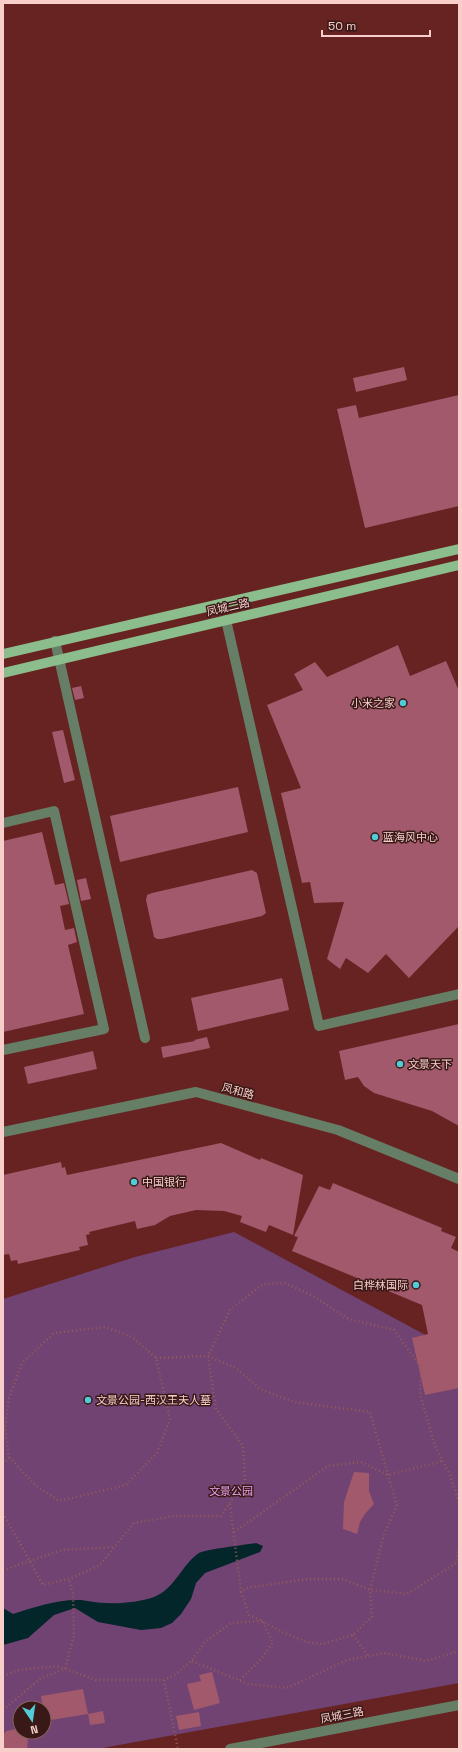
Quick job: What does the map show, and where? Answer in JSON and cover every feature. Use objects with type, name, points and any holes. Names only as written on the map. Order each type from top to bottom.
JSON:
[{"type":"main road","name":"凤城二路","points":[[3,654],[459,549]]},
{"type":"main road","name":"凤城二路","points":[[3,673],[459,564]]},
{"type":"street","points":[[226,620],[319,1026],[459,994]]},
{"type":"street","points":[[55,641],[145,1038]]},
{"type":"street","points":[[3,823],[54,811],[104,1028],[3,1050]]},
{"type":"street","name":"凤和路","points":[[3,1132],[196,1092],[338,1130],[459,1179]]},
{"type":"street","name":"凤城三路","points":[[230,1749],[459,1705]]},
{"type":"path","points":[[3,1513],[43,1585],[69,1579],[100,1565],[134,1523],[173,1516],[221,1516],[244,1480],[243,1446],[216,1409],[208,1356],[230,1310],[263,1284],[285,1283],[315,1297],[348,1319],[394,1330],[421,1367],[420,1394],[435,1446],[450,1475],[459,1503]]},
{"type":"path","points":[[105,1327],[132,1337],[156,1358],[170,1419],[157,1453],[126,1486],[60,1501],[35,1485],[9,1457],[5,1428],[11,1391],[22,1363],[54,1333],[105,1327]]},
{"type":"path","points":[[156,1358],[208,1356],[236,1368],[260,1389],[294,1402],[370,1412],[397,1506],[384,1534],[370,1590],[372,1617],[354,1635],[322,1644],[307,1642],[282,1632],[249,1615],[241,1592],[230,1503]]},
{"type":"path","points":[[3,1464],[9,1457]]},
{"type":"path","points":[[234,1532],[328,1466],[361,1462],[388,1475],[443,1461]]},
{"type":"path","points":[[455,1491],[459,1493]]},
{"type":"path","points":[[3,1570],[62,1550],[114,1547]]},
{"type":"path","points":[[241,1592],[246,1588],[308,1579],[343,1579],[370,1590],[407,1594],[456,1563],[459,1547]]},
{"type":"path","points":[[65,1669],[74,1635],[72,1620],[73,1594],[69,1579]]},
{"type":"path","points":[[3,1676],[19,1670],[57,1666],[96,1680],[164,1680],[176,1674],[192,1660],[205,1642],[231,1623],[262,1621]]},
{"type":"path","points":[[240,1680],[262,1658],[273,1642],[262,1621]]},
{"type":"path","points":[[354,1635],[368,1656]]},
{"type":"path","points":[[192,1660],[248,1684],[287,1688],[347,1660],[384,1653],[426,1662],[459,1651]]},
{"type":"path","points":[[3,1710],[41,1678],[65,1669]]},
{"type":"path","points":[[164,1680],[178,1749]]},
{"type":"green space","name":"文景公园","points":[[234,1232],[459,1353],[459,1683],[97,1749],[3,1749],[3,1299],[135,1257]]},
{"type":"water","points":[[256,1543],[263,1546],[260,1552],[205,1573],[196,1583],[191,1599],[181,1614],[172,1623],[161,1628],[141,1630],[98,1622],[75,1608],[54,1615],[28,1638],[3,1645],[3,1608],[13,1614],[47,1604],[72,1600],[117,1603],[148,1599],[168,1588],[188,1563],[199,1553]]},
{"type":"building","points":[[404,367],[407,380],[356,392],[353,378]]},
{"type":"building","points":[[459,395],[459,506],[365,528],[337,409],[356,405],[359,418]]},
{"type":"building","name":"蓝海风中心","points":[[398,645],[410,676],[446,661],[459,691],[459,926],[409,978],[386,954],[368,973],[346,958],[340,969],[327,959],[344,902],[314,903],[310,882],[302,883],[281,793],[301,788],[267,705],[303,690],[294,674],[315,662],[327,677]]},
{"type":"building","points":[[81,686],[84,698],[75,700],[72,688]]},
{"type":"building","points":[[63,730],[75,780],[64,783],[52,732]]},
{"type":"building","points":[[238,787],[248,832],[120,862],[110,816]]},
{"type":"building","points":[[42,832],[55,885],[64,883],[69,904],[60,906],[65,930],[74,928],[77,942],[68,945],[84,1014],[3,1032],[3,841]]},
{"type":"building","points":[[252,870],[257,873],[266,913],[262,916],[162,939],[157,939],[154,937],[146,900],[147,895]]},
{"type":"building","points":[[86,878],[91,899],[81,901],[77,880]]},
{"type":"building","points":[[282,978],[289,1010],[198,1031],[191,998]]},
{"type":"building","name":"文景天下","points":[[459,1024],[459,1126],[432,1111],[374,1093],[364,1086],[358,1077],[345,1080],[339,1051]]},
{"type":"building","points":[[207,1037],[210,1048],[163,1058],[161,1047],[195,1041],[194,1040]]},
{"type":"building","points":[[93,1051],[97,1069],[28,1084],[24,1067]]},
{"type":"building","points":[[221,1143],[260,1160],[261,1158],[303,1175],[293,1235],[269,1225],[266,1232],[240,1222],[242,1216],[224,1211],[196,1210],[170,1216],[155,1225],[137,1229],[135,1221],[89,1232],[90,1234],[86,1235],[88,1245],[79,1247],[80,1250],[18,1264],[17,1260],[11,1261],[9,1254],[3,1255],[3,1175],[61,1162],[62,1168],[65,1167],[67,1175]]},
{"type":"building","points":[[333,1183],[442,1228],[441,1231],[456,1237],[451,1248],[459,1252],[459,1388],[425,1395],[412,1338],[428,1334],[422,1305],[292,1251],[298,1237],[294,1236],[319,1186],[330,1190]]},
{"type":"building","points":[[354,1472],[369,1473],[369,1491],[374,1504],[360,1522],[357,1534],[343,1529],[344,1502]]},
{"type":"building","points":[[212,1672],[220,1703],[194,1710],[187,1684],[201,1681],[199,1675]]},
{"type":"building","points":[[83,1689],[88,1714],[52,1720],[52,1700],[42,1700],[41,1696]]},
{"type":"building","points":[[103,1711],[105,1723],[90,1725],[88,1714]]},
{"type":"building","points":[[199,1712],[201,1726],[179,1730],[176,1716]]},
{"type":"building","points":[[12,1730],[12,1740],[28,1740],[27,1749],[3,1749],[3,1735],[6,1731]]},
{"type":"place","name":"小米之家","points":[[403,703]]},
{"type":"place","name":"蓝海风中心","points":[[375,837]]},
{"type":"place","name":"文景天下","points":[[400,1064]]},
{"type":"place","name":"中国银行","points":[[134,1182]]},
{"type":"place","name":"白桦林国际","points":[[416,1285]]},
{"type":"place","name":"文景公园-西汉王夫人墓","points":[[88,1400]]}]
